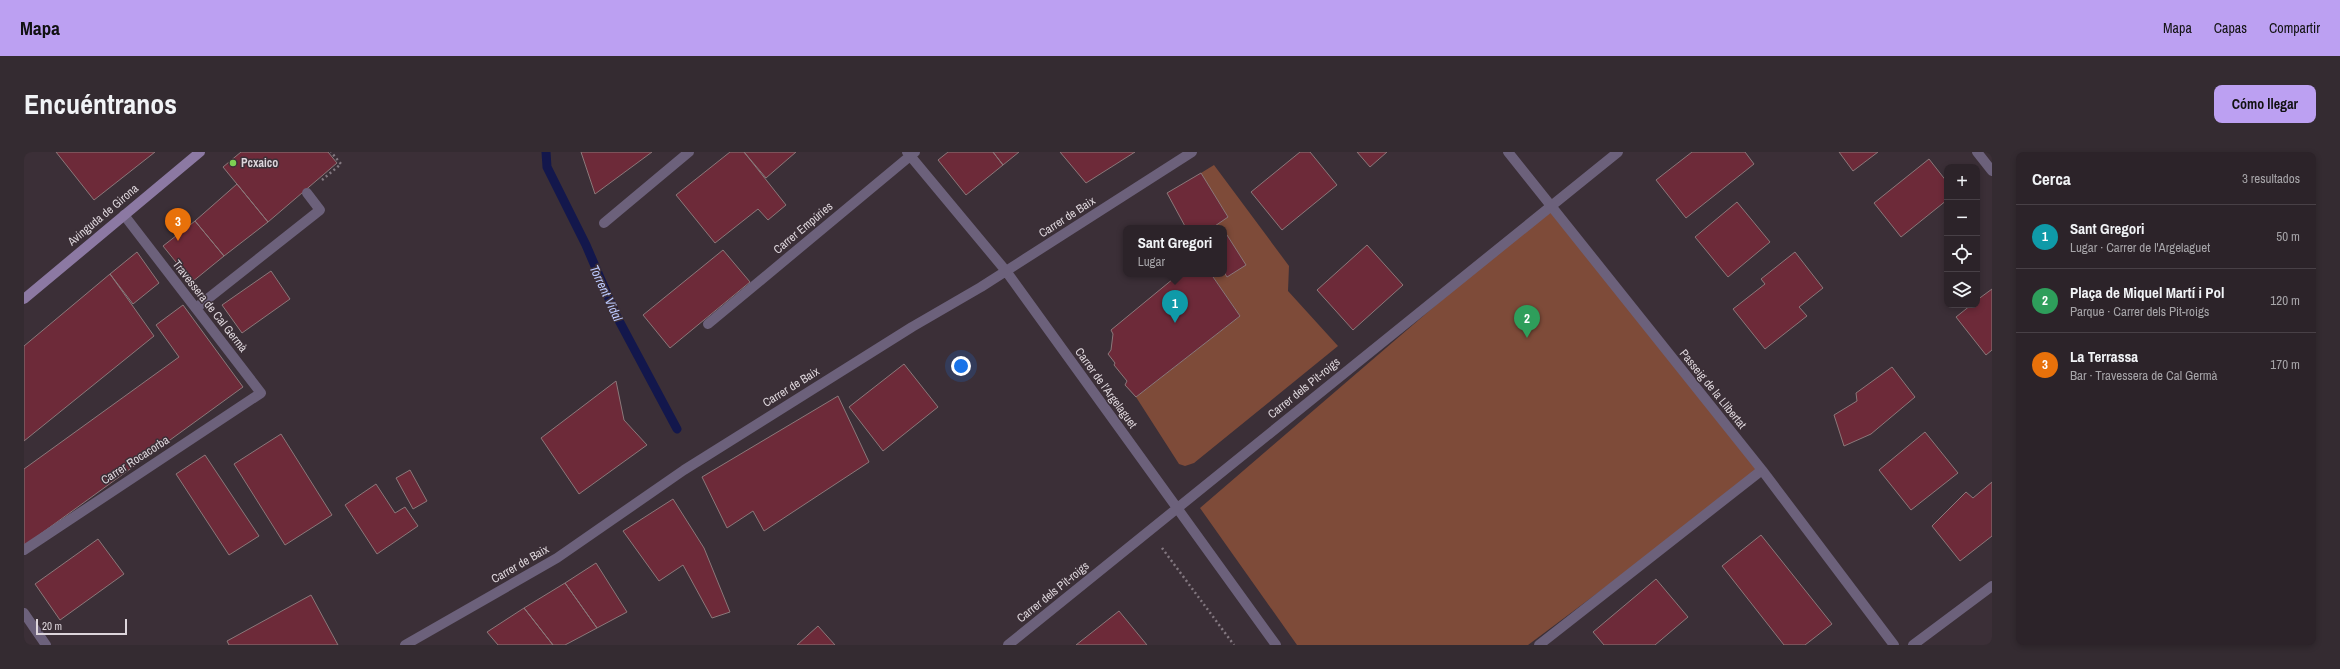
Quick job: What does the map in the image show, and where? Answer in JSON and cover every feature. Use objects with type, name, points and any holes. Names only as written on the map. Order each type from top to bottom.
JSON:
[{"type":"main road","name":"Avinguda de Girona","points":[[24,299],[200,152]]},
{"type":"street","points":[[604,223],[689,152]]},
{"type":"street","name":"Carrer de Baix","points":[[406,645],[557,558],[684,470],[912,327],[1006,271],[1192,152]]},
{"type":"street","name":"Passeig de la Llibertat","points":[[1508,152],[1550,207],[1762,470],[1894,645]]},
{"type":"street","name":"Carrer dels Pit-roigs","points":[[1008,645],[1618,152]]},
{"type":"street","points":[[1976,152],[1992,171]]},
{"type":"street","name":"Carrer de l'Argelaguet","points":[[911,153],[1006,271],[1276,645]]},
{"type":"street","name":"Carrer Empúries","points":[[708,324],[911,153]]},
{"type":"street","points":[[196,308],[320,210],[307,193]]},
{"type":"street","name":"Travessera de Cal Germà","points":[[124,215],[261,393]]},
{"type":"street","name":"Carrer Rocacorba","points":[[24,550],[261,393]]},
{"type":"street","points":[[1539,645],[1762,470]]},
{"type":"street","points":[[1913,645],[1992,586]]},
{"type":"street","points":[[24,613],[46,645]]},
{"type":"path","points":[[307,193],[341,164],[331,152]]},
{"type":"path","points":[[1149,530],[1234,645]]},
{"type":"shaded area","points":[[1214,165],[1289,266],[1288,291],[1338,346],[1194,463],[1185,466],[1179,464],[1136,397],[1240,316],[1213,277],[1227,277],[1227,225],[1211,225],[1201,173]]},
{"type":"shaded area","points":[[1550,207],[1762,470],[1528,645],[1297,645],[1200,508]]},
{"type":"building","points":[[56,152],[155,152],[94,200]]},
{"type":"building","points":[[241,152],[328,152],[337,163],[268,222],[223,167]]},
{"type":"building","points":[[581,152],[652,152],[595,194]]},
{"type":"building","points":[[730,152],[744,152],[786,205],[768,220],[758,209],[715,243],[676,195]]},
{"type":"building","points":[[744,152],[796,152],[766,178]]},
{"type":"building","points":[[948,152],[993,152],[1003,165],[966,195],[938,160]]},
{"type":"building","points":[[993,152],[1019,152],[1003,165]]},
{"type":"building","points":[[1060,152],[1135,152],[1086,183]]},
{"type":"building","points":[[1300,152],[1310,152],[1337,185],[1282,230],[1251,192]]},
{"type":"building","points":[[1357,152],[1387,152],[1370,167]]},
{"type":"building","points":[[1692,152],[1745,152],[1754,164],[1686,218],[1656,180]]},
{"type":"building","points":[[1839,152],[1878,152],[1853,171]]},
{"type":"building","points":[[1929,159],[1944,178],[1944,202],[1901,237],[1874,203]]},
{"type":"building","points":[[1201,173],[1228,217],[1216,225],[1184,225],[1167,193]]},
{"type":"building","points":[[237,184],[268,222],[224,256],[195,221]]},
{"type":"building","points":[[1737,202],[1770,242],[1728,277],[1695,237]]},
{"type":"building","points":[[195,221],[224,256],[192,282],[163,246]]},
{"type":"building","points":[[1227,235],[1246,265],[1227,277]]},
{"type":"building","points":[[1367,245],[1403,285],[1353,330],[1317,290]]},
{"type":"building","points":[[723,250],[750,282],[670,348],[643,315]]},
{"type":"building","points":[[137,252],[159,283],[133,304],[110,274]]},
{"type":"building","points":[[1795,252],[1823,288],[1799,307],[1807,316],[1765,349],[1733,309],[1765,284],[1761,279]]},
{"type":"building","points":[[271,271],[290,299],[242,333],[222,305]]},
{"type":"building","points":[[110,274],[154,336],[24,441],[24,346]]},
{"type":"building","points":[[1175,277],[1213,277],[1240,316],[1136,397],[1125,385],[1127,381],[1114,365],[1115,363],[1108,354],[1111,350],[1113,334],[1111,330]]},
{"type":"building","points":[[1992,289],[1992,350],[1986,355],[1956,317],[1967,308],[1980,308],[1980,298]]},
{"type":"building","points":[[183,305],[243,387],[24,546],[24,469],[179,357],[156,325]]},
{"type":"building","points":[[904,364],[938,407],[883,451],[849,407]]},
{"type":"building","points":[[1892,367],[1915,397],[1871,434],[1844,446],[1834,415],[1857,401],[1856,393]]},
{"type":"building","points":[[616,381],[624,420],[647,445],[579,494],[541,438]]},
{"type":"building","points":[[838,396],[869,462],[764,531],[753,511],[727,528],[702,477]]},
{"type":"building","points":[[1925,432],[1958,473],[1911,510],[1879,470]]},
{"type":"building","points":[[281,434],[332,515],[285,545],[234,464]]},
{"type":"building","points":[[205,455],[259,536],[229,555],[176,474]]},
{"type":"building","points":[[410,470],[427,501],[413,509],[396,478]]},
{"type":"building","points":[[1992,482],[1992,536],[1960,561],[1932,526],[1966,492],[1973,498]]},
{"type":"building","points":[[376,484],[395,513],[405,507],[418,526],[377,554],[345,505]]},
{"type":"building","points":[[673,499],[704,548],[730,612],[712,618],[683,565],[659,581],[623,531]]},
{"type":"building","points":[[1761,535],[1832,624],[1805,645],[1784,645],[1722,566]]},
{"type":"building","points":[[98,539],[124,574],[60,620],[35,584]]},
{"type":"building","points":[[596,563],[627,612],[597,628],[565,583]]},
{"type":"building","points":[[1656,579],[1688,617],[1655,645],[1604,645],[1593,632]]},
{"type":"building","points":[[565,583],[597,628],[565,645],[553,645],[524,608]]},
{"type":"building","points":[[311,595],[338,645],[229,645],[227,641]]},
{"type":"building","points":[[524,608],[553,645],[498,645],[487,632]]},
{"type":"building","points":[[1119,611],[1147,645],[1076,645]]},
{"type":"building","points":[[818,626],[835,645],[797,645]]},
{"type":"waterway","name":"Torrent Vidal","points":[[546,152],[547,167],[586,245],[616,315],[677,429]]},
{"type":"place","name":"Pcxaico","points":[[233,163]]},
{"type":"place","name":"La Terrassa","points":[[178,241]]},
{"type":"place","name":"Sant Gregori","points":[[1175,323]]},
{"type":"place","name":"Plaça de Miquel Martí i Pol","points":[[1527,338]]}]
